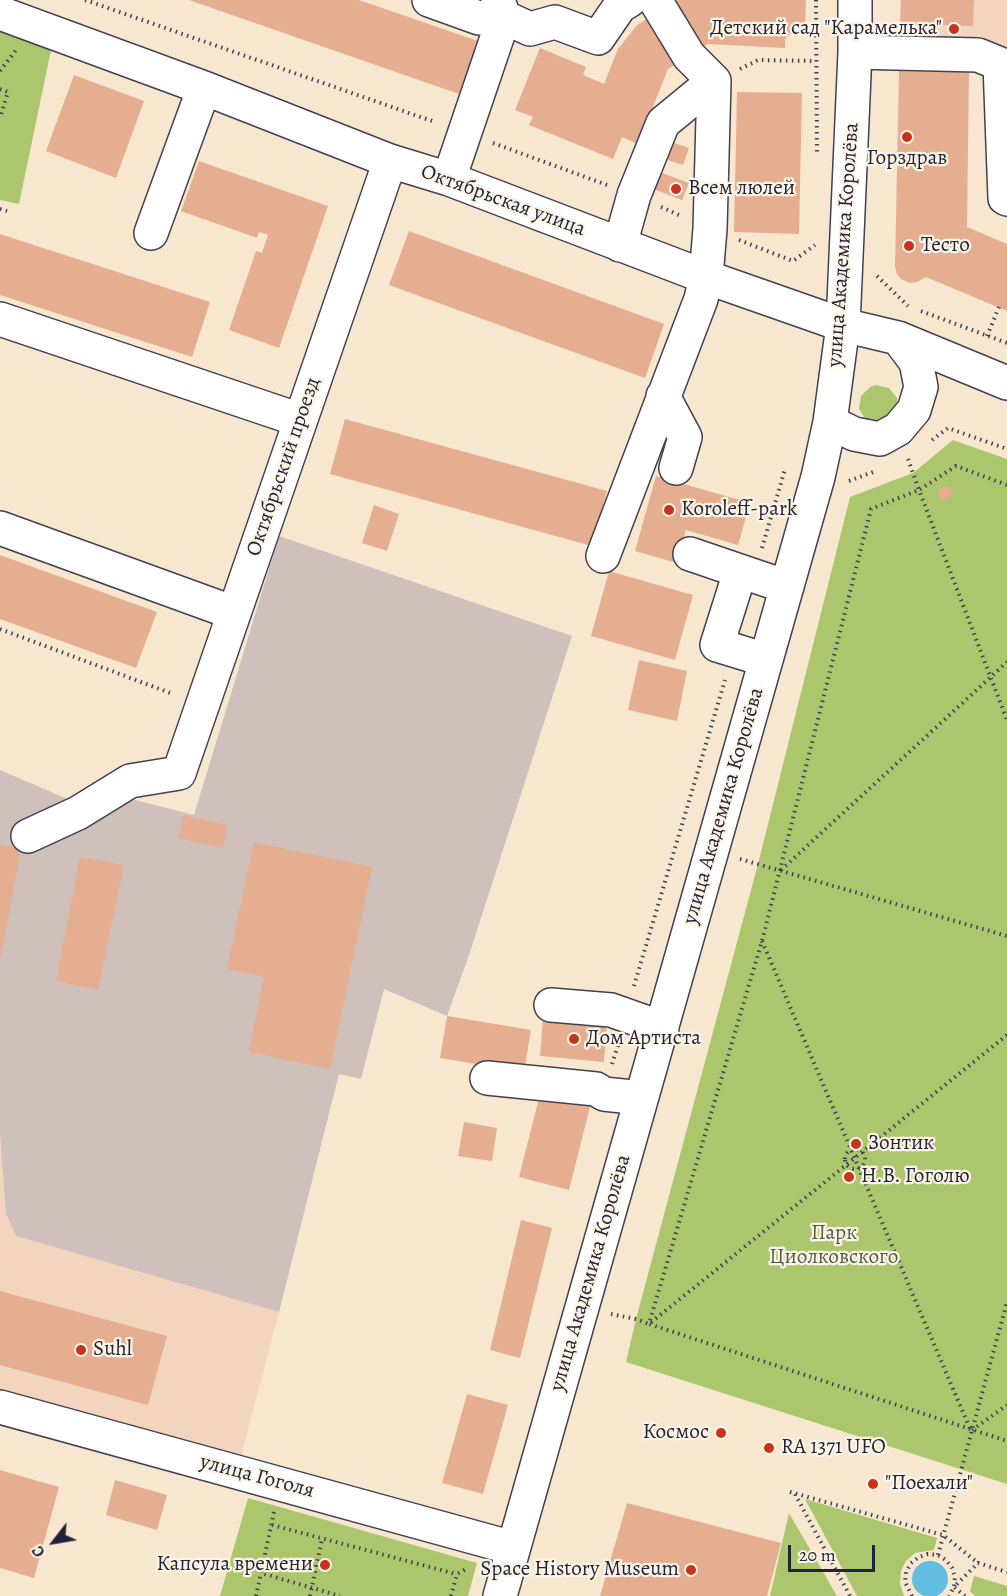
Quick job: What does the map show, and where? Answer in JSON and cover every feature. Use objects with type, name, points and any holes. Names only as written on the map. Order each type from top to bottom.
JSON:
[{"type":"street","points":[[429,0],[479,18],[501,8]]},
{"type":"street","points":[[501,8],[530,29],[555,22],[598,38],[620,6],[630,0]]},
{"type":"street","points":[[603,556],[706,277],[710,229],[714,81],[689,56],[655,0]]},
{"type":"street","name":"улица Академика Королёва","points":[[500,1596],[818,477],[830,422],[843,325],[855,52],[855,0]]},
{"type":"street","points":[[449,179],[501,8]]},
{"type":"street","name":"Октябрьская улица","points":[[6,9],[390,161],[449,179],[706,277],[843,325],[898,338],[1007,383]]},
{"type":"street","points":[[855,52],[978,55],[1004,73],[1005,198],[1007,199]]},
{"type":"street","points":[[620,245],[633,195],[663,123],[714,81]]},
{"type":"street","points":[[152,233],[204,88]]},
{"type":"street","name":"Октябрьский проезд","points":[[28,836],[78,813],[130,781],[179,772],[390,161]]},
{"type":"street","points":[[0,319],[300,420]]},
{"type":"street","points":[[830,422],[854,434],[880,439],[898,429],[914,410],[921,387],[916,362],[898,338]]},
{"type":"street","points":[[663,396],[685,437],[676,468]]},
{"type":"street","points":[[0,528],[234,612]]},
{"type":"street","points":[[690,554],[787,587]]},
{"type":"street","points":[[747,574],[717,645],[766,660]]},
{"type":"street","points":[[551,1005],[611,1010],[662,1028]]},
{"type":"street","points":[[487,1078],[596,1089],[604,1094],[641,1098]]},
{"type":"street","name":"улица Гоголя","points":[[0,1407],[513,1548]]},
{"type":"path","points":[[816,0],[817,163]]},
{"type":"path","points":[[0,71],[16,50]]},
{"type":"path","points":[[714,81],[758,60],[815,61]]},
{"type":"path","points":[[0,89],[8,92],[0,118]]},
{"type":"path","points":[[0,209],[7,211]]},
{"type":"path","points":[[877,269],[878,278],[905,305],[1007,343]]},
{"type":"path","points":[[987,336],[999,307]]},
{"type":"path","points":[[929,443],[948,428],[1007,449]]},
{"type":"path","points":[[897,463],[915,454]]},
{"type":"path","points":[[908,459],[1007,720]]},
{"type":"path","points":[[747,574],[786,466]]},
{"type":"path","points":[[649,1324],[762,941],[871,509],[919,490],[956,466],[1007,485]]},
{"type":"path","points":[[841,484],[886,468]]},
{"type":"path","points":[[0,629],[177,695]]},
{"type":"path","points":[[604,1094],[734,650]]},
{"type":"path","points":[[781,870],[1007,662]]},
{"type":"path","points":[[740,860],[743,848]]},
{"type":"path","points":[[758,864],[1007,936]]},
{"type":"path","points":[[762,941],[971,1431]]},
{"type":"path","points":[[649,1324],[1007,1035]]},
{"type":"path","points":[[851,1149],[862,1152],[865,1161],[859,1168],[852,1169],[846,1165],[845,1155],[851,1149]]},
{"type":"path","points":[[938,1555],[1007,1302]]},
{"type":"path","points":[[608,1325],[614,1303]]},
{"type":"path","points":[[611,1314],[636,1319],[1007,1441]]},
{"type":"path","points":[[971,1431],[1007,1405]]},
{"type":"path","points":[[850,1596],[793,1493],[943,1535],[978,1563],[1007,1572]]},
{"type":"path","points":[[256,1596],[272,1525],[457,1574]]},
{"type":"path","points":[[310,1596],[322,1539]]},
{"type":"path","points":[[912,1596],[905,1582],[906,1572],[911,1563],[928,1554],[938,1555],[946,1560],[955,1577],[954,1587]]},
{"type":"path","points":[[949,1596],[954,1587],[978,1563]]},
{"type":"path","points":[[261,1573],[340,1596]]},
{"type":"path","points":[[954,1587],[965,1596]]},
{"type":"shaded area","name":"Детский сад \"Карамелька\"","points":[[901,0],[1007,0],[1007,52],[901,35]]},
{"type":"shaded area","points":[[279,536],[572,636],[469,955],[447,1016],[384,989],[361,1079],[339,1074],[279,1312],[16,1236],[6,1214],[0,1135],[0,770],[70,800],[127,798],[194,815]]},
{"type":"shaded area","points":[[0,1135],[6,1214],[16,1236],[279,1312],[241,1456],[0,1391]]},
{"type":"green space","points":[[0,31],[51,50],[19,204],[0,200]]},
{"type":"green space","points":[[876,385],[889,388],[897,398],[898,404],[884,424],[866,420],[859,409],[861,396],[870,387]]},
{"type":"green space","name":"Парк Циолковского","points":[[953,440],[1007,459],[1007,1484],[626,1362],[758,864],[850,497],[913,473]]},
{"type":"green space","points":[[248,1498],[477,1563],[468,1596],[220,1596]]},
{"type":"green space","points":[[805,1499],[937,1538],[934,1550],[915,1553],[906,1561],[901,1571],[900,1584],[904,1596],[857,1596]]},
{"type":"green space","points":[[789,1513],[837,1596],[770,1596]]},
{"type":"green space","points":[[974,1576],[1007,1586],[1007,1596],[975,1596],[970,1591]]},
{"type":"water","points":[[930,1561],[943,1566],[948,1579],[943,1592],[930,1597],[917,1592],[912,1579],[917,1566]]},
{"type":"building","points":[[189,0],[359,0],[478,41],[459,94]]},
{"type":"building","points":[[677,0],[806,0],[805,29],[796,28],[785,39],[785,48],[708,44],[668,69],[638,144],[622,137],[613,159],[529,125],[533,117],[515,110],[540,48],[586,67],[583,75],[604,84],[618,49],[637,25]]},
{"type":"building","points":[[901,0],[974,0],[973,26],[900,23]]},
{"type":"building","points":[[899,71],[969,72],[967,227],[1007,244],[1007,311],[926,277],[910,283],[901,279],[897,274],[895,267]]},
{"type":"building","points":[[74,75],[144,101],[116,178],[46,151]]},
{"type":"building","points":[[737,92],[802,93],[799,234],[734,232]]},
{"type":"building","points":[[671,142],[689,148],[683,165],[665,159]]},
{"type":"building","points":[[199,161],[328,206],[279,348],[229,330],[256,251],[262,253],[268,235],[259,232],[257,238],[181,211]]},
{"type":"building","points":[[657,171],[689,183],[682,200],[651,188]]},
{"type":"building","points":[[409,231],[664,324],[645,378],[389,285]]},
{"type":"building","points":[[0,234],[210,302],[192,357],[0,295]]},
{"type":"building","points":[[345,419],[607,491],[592,546],[330,474]]},
{"type":"building","points":[[656,476],[750,503],[738,545],[686,530],[677,563],[635,551]]},
{"type":"building","points":[[949,485],[953,496],[941,501],[937,490]]},
{"type":"building","points":[[374,505],[399,514],[387,551],[362,543]]},
{"type":"building","points":[[0,555],[157,612],[136,668],[0,619]]},
{"type":"building","points":[[609,571],[693,595],[675,660],[591,636]]},
{"type":"building","points":[[639,660],[687,671],[677,721],[628,710]]},
{"type":"building","points":[[184,815],[228,825],[223,848],[178,838]]},
{"type":"building","points":[[254,842],[372,867],[330,1069],[249,1052],[264,977],[227,969]]},
{"type":"building","points":[[0,845],[21,849],[1,956],[0,956]]},
{"type":"building","points":[[80,857],[124,865],[98,990],[56,981]]},
{"type":"building","points":[[447,1016],[531,1030],[524,1072],[440,1058]]},
{"type":"building","name":"Дом Артиста","points":[[543,1017],[607,1022],[604,1062],[540,1056]]},
{"type":"building","points":[[541,1090],[591,1103],[569,1190],[519,1177]]},
{"type":"building","points":[[464,1122],[497,1128],[492,1161],[458,1156]]},
{"type":"building","points":[[521,1220],[552,1228],[520,1358],[490,1350]]},
{"type":"building","name":"Suhl","points":[[0,1291],[167,1336],[148,1405],[0,1365]]},
{"type":"building","points":[[467,1394],[508,1405],[483,1494],[442,1483]]},
{"type":"building","points":[[0,1470],[59,1487],[34,1578],[0,1568]]},
{"type":"building","points":[[115,1480],[167,1495],[157,1530],[106,1515]]},
{"type":"building","name":"Space History Museum","points":[[627,1503],[781,1543],[767,1596],[600,1596]]},
{"type":"place","name":"Детский сад \"Карамелька\"","points":[[954,29]]},
{"type":"place","name":"Горздрав","points":[[907,137]]},
{"type":"place","name":"Всем люлей","points":[[676,189]]},
{"type":"place","name":"Тесто","points":[[909,246]]},
{"type":"place","name":"Koroleff-park","points":[[669,510]]},
{"type":"place","name":"Дом Артиста","points":[[574,1039]]},
{"type":"place","name":"Зонтик","points":[[856,1144]]},
{"type":"place","name":"Н.В. Гоголю","points":[[849,1177]]},
{"type":"place","name":"Suhl","points":[[81,1350]]},
{"type":"place","name":"Космос","points":[[721,1433]]},
{"type":"place","name":"RA 1371 UFO","points":[[769,1448]]},
{"type":"place","name":"\"Поехали\"","points":[[873,1484]]},
{"type":"place","name":"Капсула времени","points":[[325,1565]]},
{"type":"place","name":"Space History Museum","points":[[691,1570]]}]
